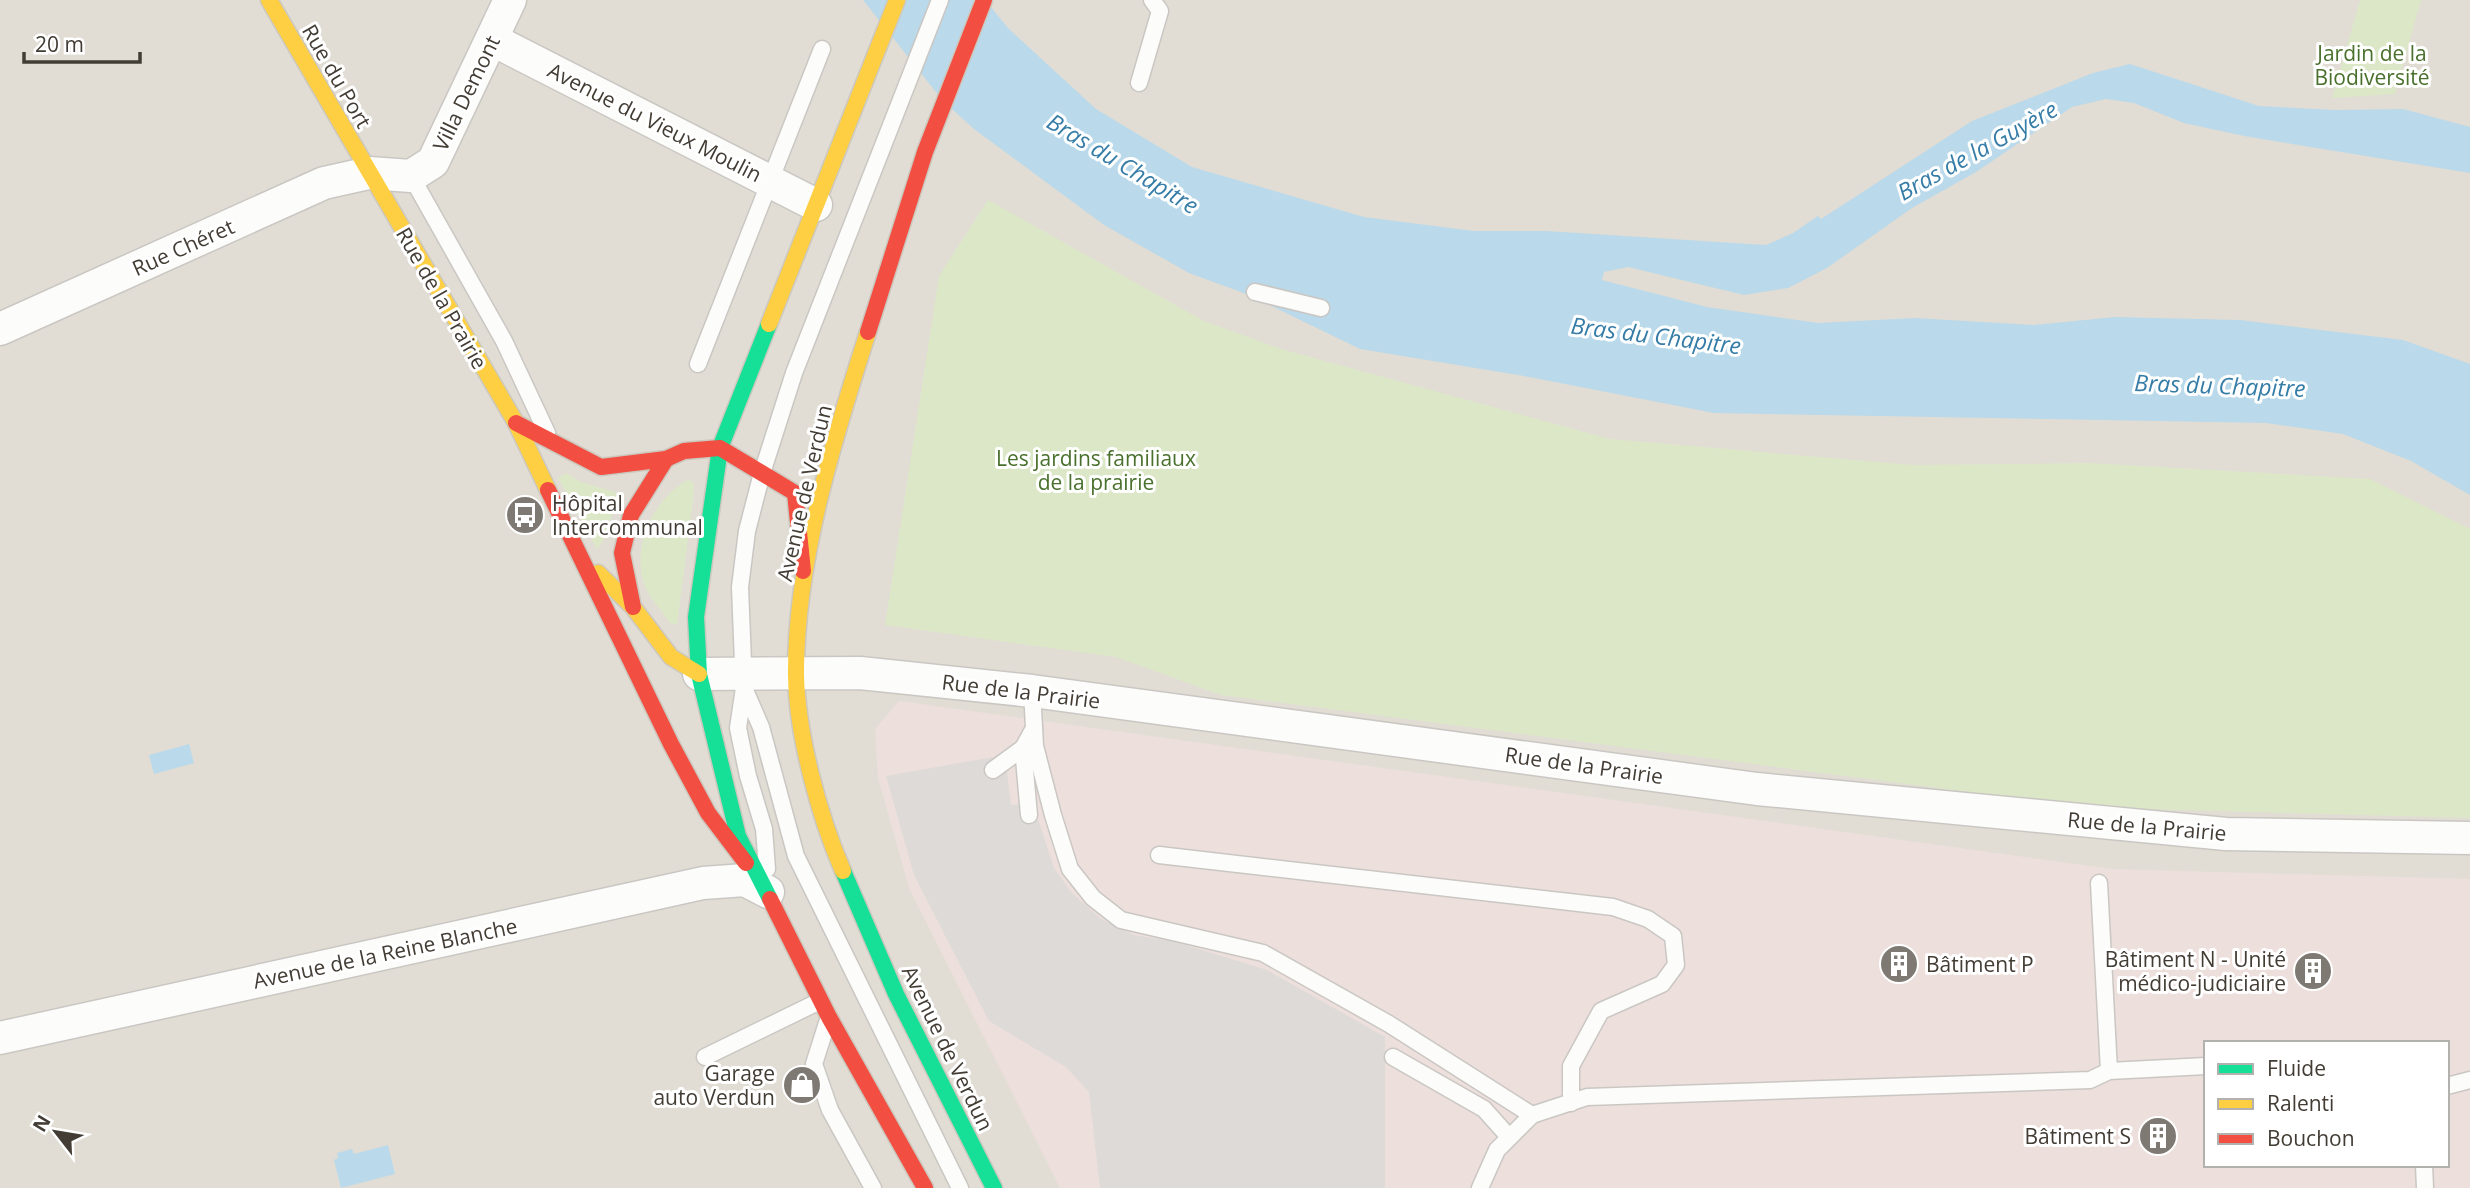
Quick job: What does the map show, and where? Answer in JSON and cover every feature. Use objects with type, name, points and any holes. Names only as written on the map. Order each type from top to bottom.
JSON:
[{"type":"main road","name":"Rue du Port","points":[[270,0],[369,173]]},
{"type":"main road","name":"Avenue de Verdun","points":[[897,0],[720,448],[696,617],[699,674],[738,836],[829,1017],[925,1188]]},
{"type":"main road","name":"Avenue de Verdun","points":[[984,0],[925,152],[843,410],[803,578],[796,676],[807,755],[829,839],[896,994],[994,1188]]},
{"type":"main road","name":"Rue de la Prairie","points":[[369,173],[516,422]]},
{"type":"main road","points":[[516,422],[601,467],[666,459],[684,451],[720,448],[795,493],[803,578]]},
{"type":"main road","points":[[516,422],[576,552],[708,813],[768,892]]},
{"type":"main road","points":[[633,607],[622,554],[631,515],[666,459]]},
{"type":"main road","points":[[576,552],[633,607],[671,657],[699,674]]},
{"type":"street","name":"Villa Demont","points":[[411,176],[433,162],[510,0]]},
{"type":"street","name":"Avenue du Vieux Moulin","points":[[493,40],[816,205]]},
{"type":"street","points":[[369,173],[411,176]]},
{"type":"street","name":"Rue Chéret","points":[[0,330],[324,183],[369,173]]},
{"type":"street","name":"Rue de la Prairie","points":[[699,674],[743,682],[860,673],[1032,691],[1757,789],[2226,834],[2470,838]]},
{"type":"street","name":"Avenue de la Reine Blanche","points":[[0,1038],[704,883],[745,880],[768,892]]},
{"type":"lane","name":"Avenue de Verdun","points":[[768,892],[764,829],[748,776],[738,728],[743,682],[740,587],[747,531],[762,473],[794,373],[940,0]]},
{"type":"lane","points":[[1139,83],[1160,11],[1152,0]]},
{"type":"lane","points":[[698,364],[821,49]]},
{"type":"lane","points":[[411,176],[504,341],[550,441]]},
{"type":"lane","points":[[1255,292],[1321,308]]},
{"type":"lane","name":"Avenue de Verdun","points":[[743,682],[761,727],[796,856],[960,1188]]},
{"type":"lane","points":[[1032,691],[1035,746],[1070,869],[1093,898],[1121,920],[1263,953],[1389,1024],[1532,1115]]},
{"type":"lane","points":[[993,770],[1023,748],[1034,728]]},
{"type":"lane","points":[[1023,748],[1029,815]]},
{"type":"lane","points":[[1159,855],[1613,907],[1648,919],[1673,936],[1676,965],[1662,984],[1601,1011],[1570,1066],[1571,1102]]},
{"type":"lane","points":[[2099,883],[2109,1071]]},
{"type":"lane","points":[[705,1057],[820,1000]]},
{"type":"lane","points":[[829,1017],[814,1064],[830,1110],[873,1188]]},
{"type":"lane","points":[[1393,1057],[1484,1110],[1509,1138]]},
{"type":"lane","points":[[1480,1188],[1497,1150],[1532,1115],[1587,1097],[2090,1080],[2109,1071],[2204,1066]]},
{"type":"lane","points":[[2449,1085],[2470,1080]]},
{"type":"lane","points":[[2424,1167],[2425,1188]]},
{"type":"shaded area","points":[[0,0],[2470,0],[2470,1188],[0,1188]]},
{"type":"shaded area","points":[[899,701],[2112,869],[2470,879],[2470,1188],[1060,1188],[909,888],[878,778],[875,729]]},
{"type":"shaded area","points":[[1005,755],[1011,805],[1033,804],[1054,868],[1071,892],[1101,919],[1134,935],[1176,942],[1267,970],[1385,1037],[1385,1188],[1100,1188],[1089,1092],[1066,1067],[989,1021],[914,875],[886,776]]},
{"type":"green space","name":"Jardin de la Biodiversité","points":[[2360,0],[2421,0],[2395,94],[2332,98]]},
{"type":"green space","name":"Les jardins familiaux de la prairie","points":[[988,200],[1204,321],[1281,349],[1610,439],[1913,465],[2089,463],[2370,479],[2470,529],[2470,818],[2103,808],[2053,803],[1221,695],[1116,657],[885,625],[939,276]]},
{"type":"green space","points":[[566,473],[581,482],[618,493],[606,533],[597,549],[558,478]]},
{"type":"green space","points":[[689,479],[694,484],[694,492],[677,625],[669,622],[645,587],[641,551],[644,536],[656,510],[677,487]]},
{"type":"water","points":[[863,0],[985,0],[1009,29],[1096,109],[1192,167],[1364,217],[1474,231],[1546,231],[1766,245],[1793,233],[1818,216],[1821,219],[1972,121],[2093,73],[2130,64],[2259,106],[2336,110],[2403,109],[2470,127],[2470,173],[2244,136],[2184,123],[2134,103],[2106,99],[2072,107],[1976,172],[1912,208],[1827,268],[1788,288],[1744,295],[1628,267],[1604,272],[1602,280],[1707,307],[1818,323],[1915,318],[2034,325],[2115,317],[2240,320],[2403,340],[2470,364],[2470,495],[2411,461],[2343,434],[2266,423],[1714,413],[1524,376],[1360,349],[1249,295],[1189,273],[1104,225],[974,129],[943,101]]},
{"type":"water","points":[[189,744],[194,763],[154,774],[149,755]]},
{"type":"water","points":[[388,1145],[395,1174],[341,1188],[334,1160],[338,1158],[337,1153],[352,1149],[354,1154]]},
{"type":"traffic: fast","points":[[769,324],[720,448],[696,617],[699,674],[738,836],[770,899]]},
{"type":"traffic: fast","points":[[843,871],[896,994],[994,1188]]},
{"type":"traffic: slow","points":[[269,0],[516,423],[548,490]]},
{"type":"traffic: slow","points":[[769,324],[897,0]]},
{"type":"traffic: slow","points":[[843,871],[818,800],[800,723],[796,675],[797,632],[809,545],[819,501],[868,332]]},
{"type":"traffic: slow","points":[[598,573],[633,607],[671,657],[699,674]]},
{"type":"traffic: jam","points":[[868,332],[925,152],[984,0]]},
{"type":"traffic: jam","points":[[516,423],[601,467],[666,459],[684,451],[720,448],[795,493],[803,571]]},
{"type":"traffic: jam","points":[[633,607],[622,553],[631,515],[666,459]]},
{"type":"traffic: jam","points":[[548,490],[671,744],[708,813],[746,863]]},
{"type":"traffic: jam","points":[[770,899],[829,1017],[925,1188]]},
{"type":"place","name":"Hôpital Intercommunal","points":[[525,515]]},
{"type":"place","name":"Bâtiment P","points":[[1899,964]]},
{"type":"place","name":"Bâtiment N - Unité médico-judiciaire","points":[[2313,971]]},
{"type":"place","name":"Garage auto Verdun","points":[[802,1085]]},
{"type":"place","name":"Bâtiment S","points":[[2158,1136]]},
{"type":"water label","name":"Bras de la Guyère","points":[[1977,150]]},
{"type":"water label","name":"Bras du Chapitre","points":[[1123,163]]},
{"type":"water label","name":"Bras du Chapitre","points":[[1656,335]]},
{"type":"water label","name":"Bras du Chapitre","points":[[2220,385]]}]
